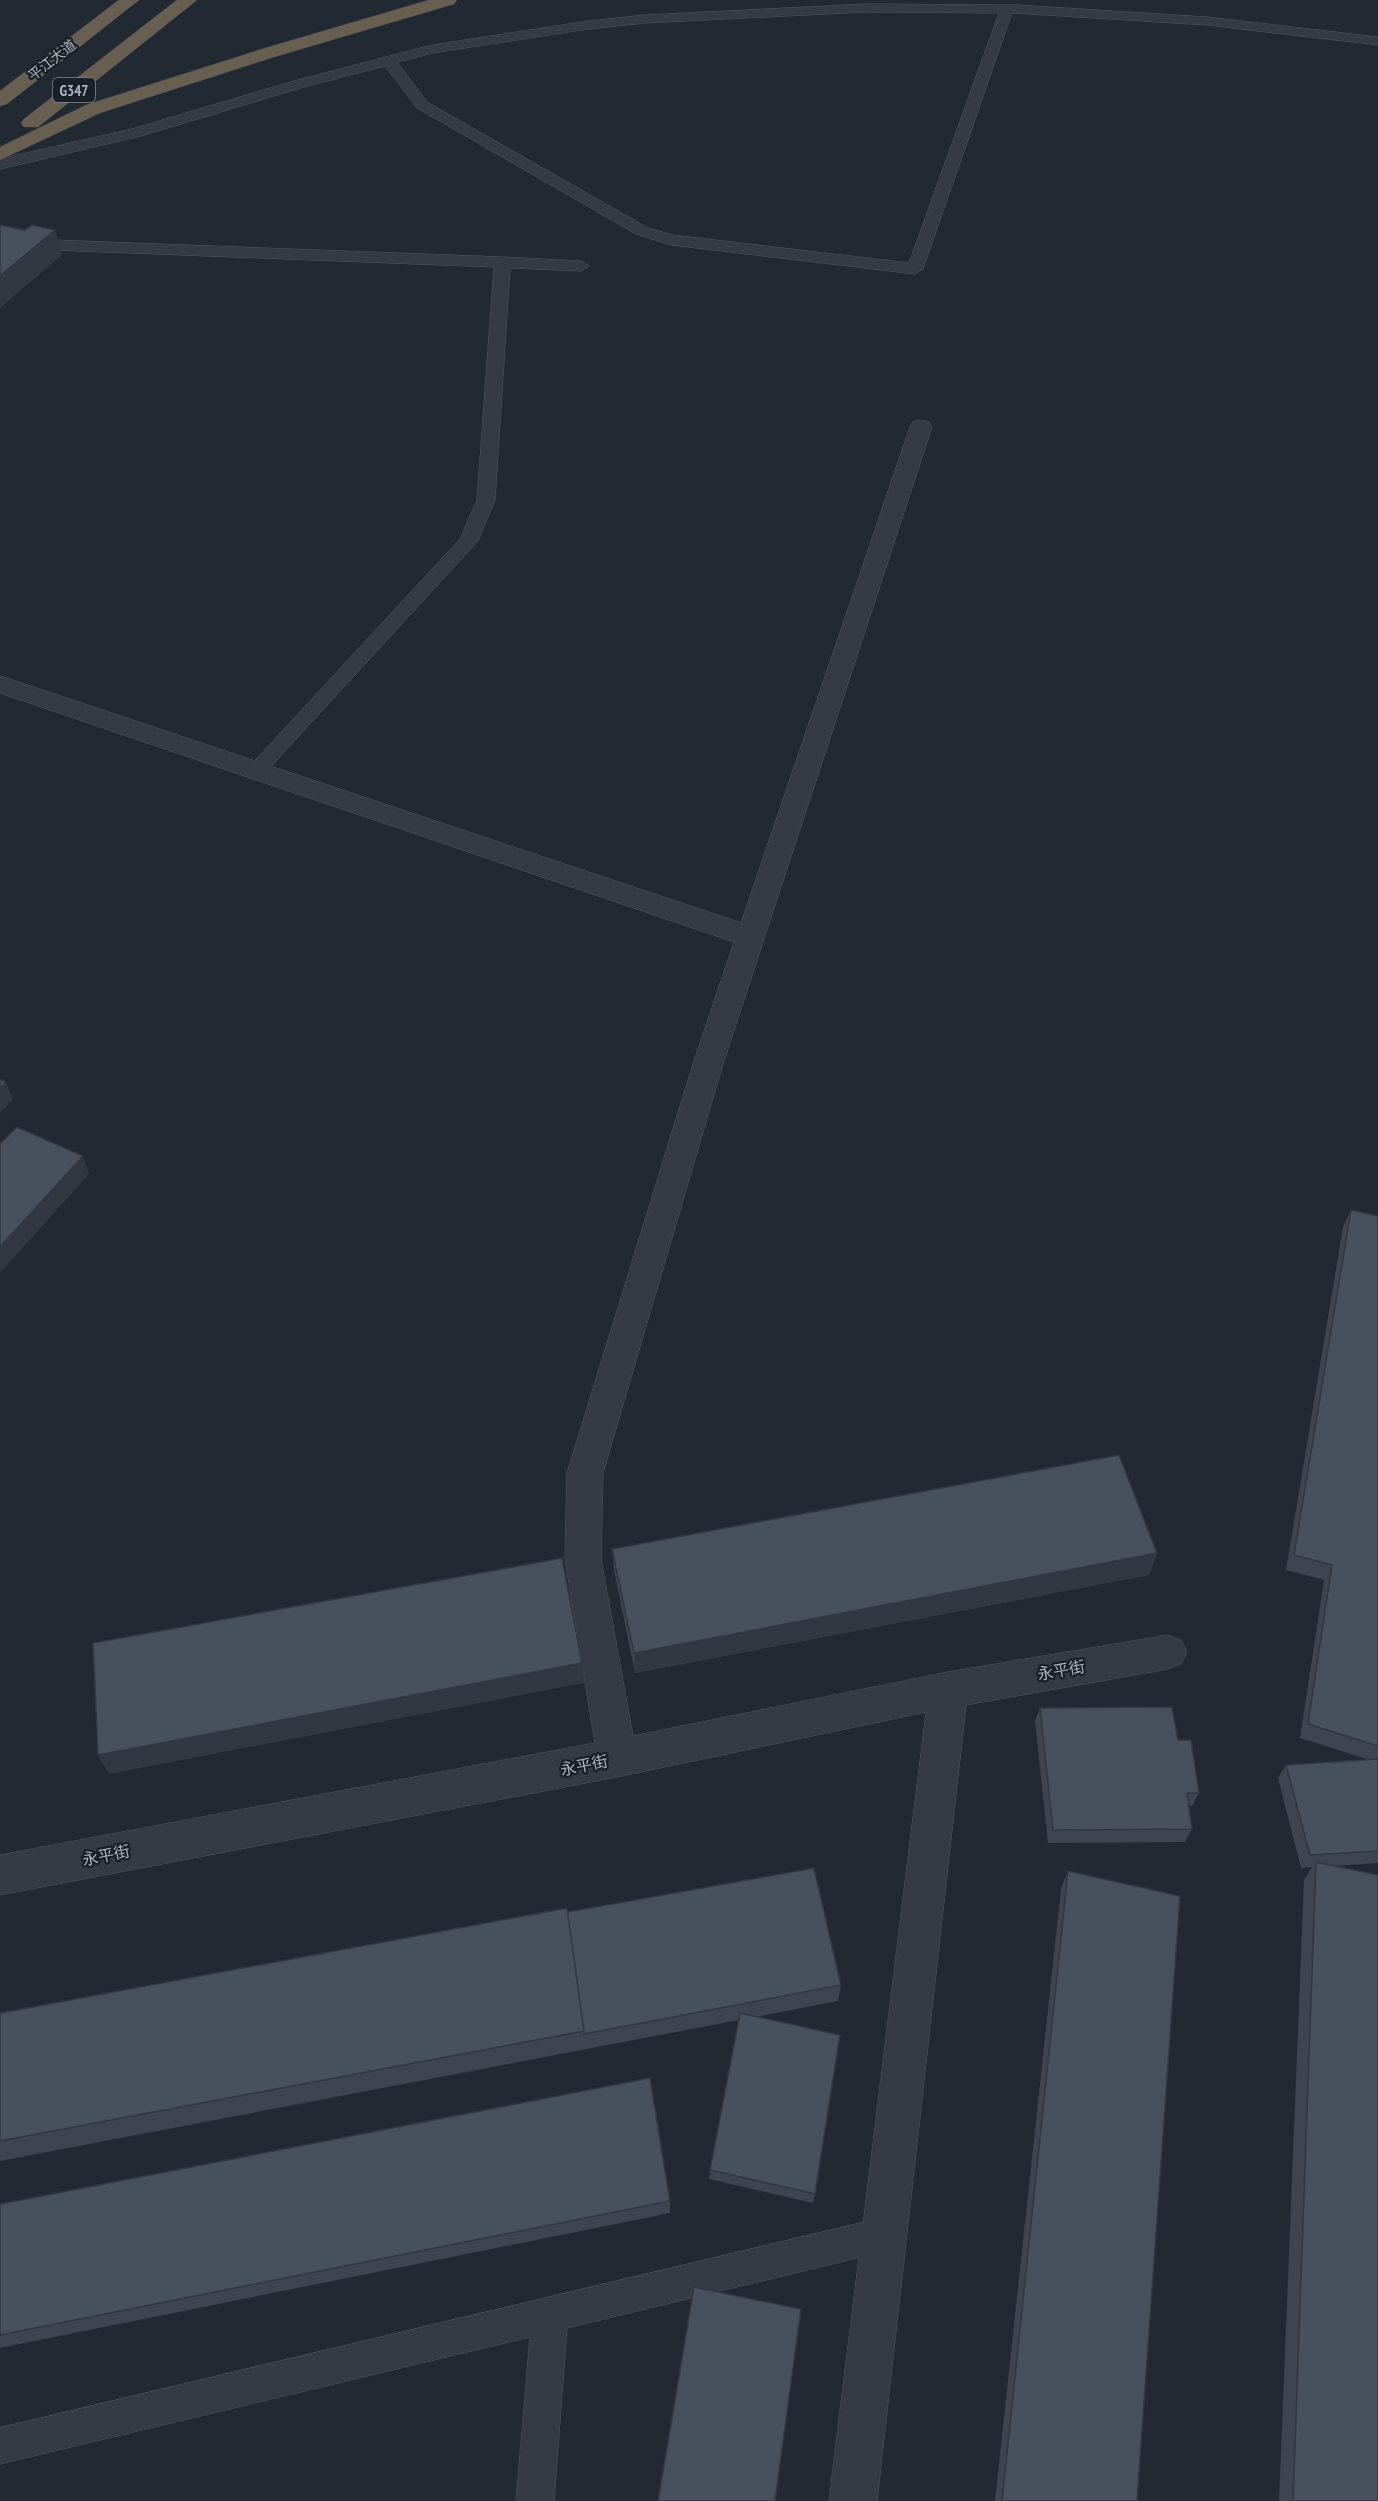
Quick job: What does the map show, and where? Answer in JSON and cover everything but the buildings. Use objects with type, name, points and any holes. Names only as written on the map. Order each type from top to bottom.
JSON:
[{"type":"highway","name":"平江大道","points":[[0,100],[130,0]]},
{"type":"highway","name":"G347","points":[[0,148],[188,0]]},
{"type":"highway","points":[[0,154],[93,109],[268,53],[448,0]]},
{"type":"street","points":[[616,1758],[583,1559],[585,1473],[708,1064],[921,427]]},
{"type":"street","points":[[0,684],[751,937]]},
{"type":"street","name":"永平街","points":[[0,1875],[616,1758],[948,1690],[1167,1652]]},
{"type":"street","points":[[853,2501],[948,1690]]},
{"type":"lane","points":[[0,164],[136,133],[388,60],[484,40],[645,19],[857,8],[1007,9],[1207,21],[1378,41]]},
{"type":"lane","points":[[388,60],[422,105],[642,231],[671,240],[915,269],[1007,9]]},
{"type":"lane","points":[[0,243],[580,266]]},
{"type":"lane","points":[[256,770],[469,541],[486,500],[502,262]]},
{"type":"lane","points":[[0,2446],[886,2234]]},
{"type":"lane","points":[[535,2501],[550,2314]]}]
